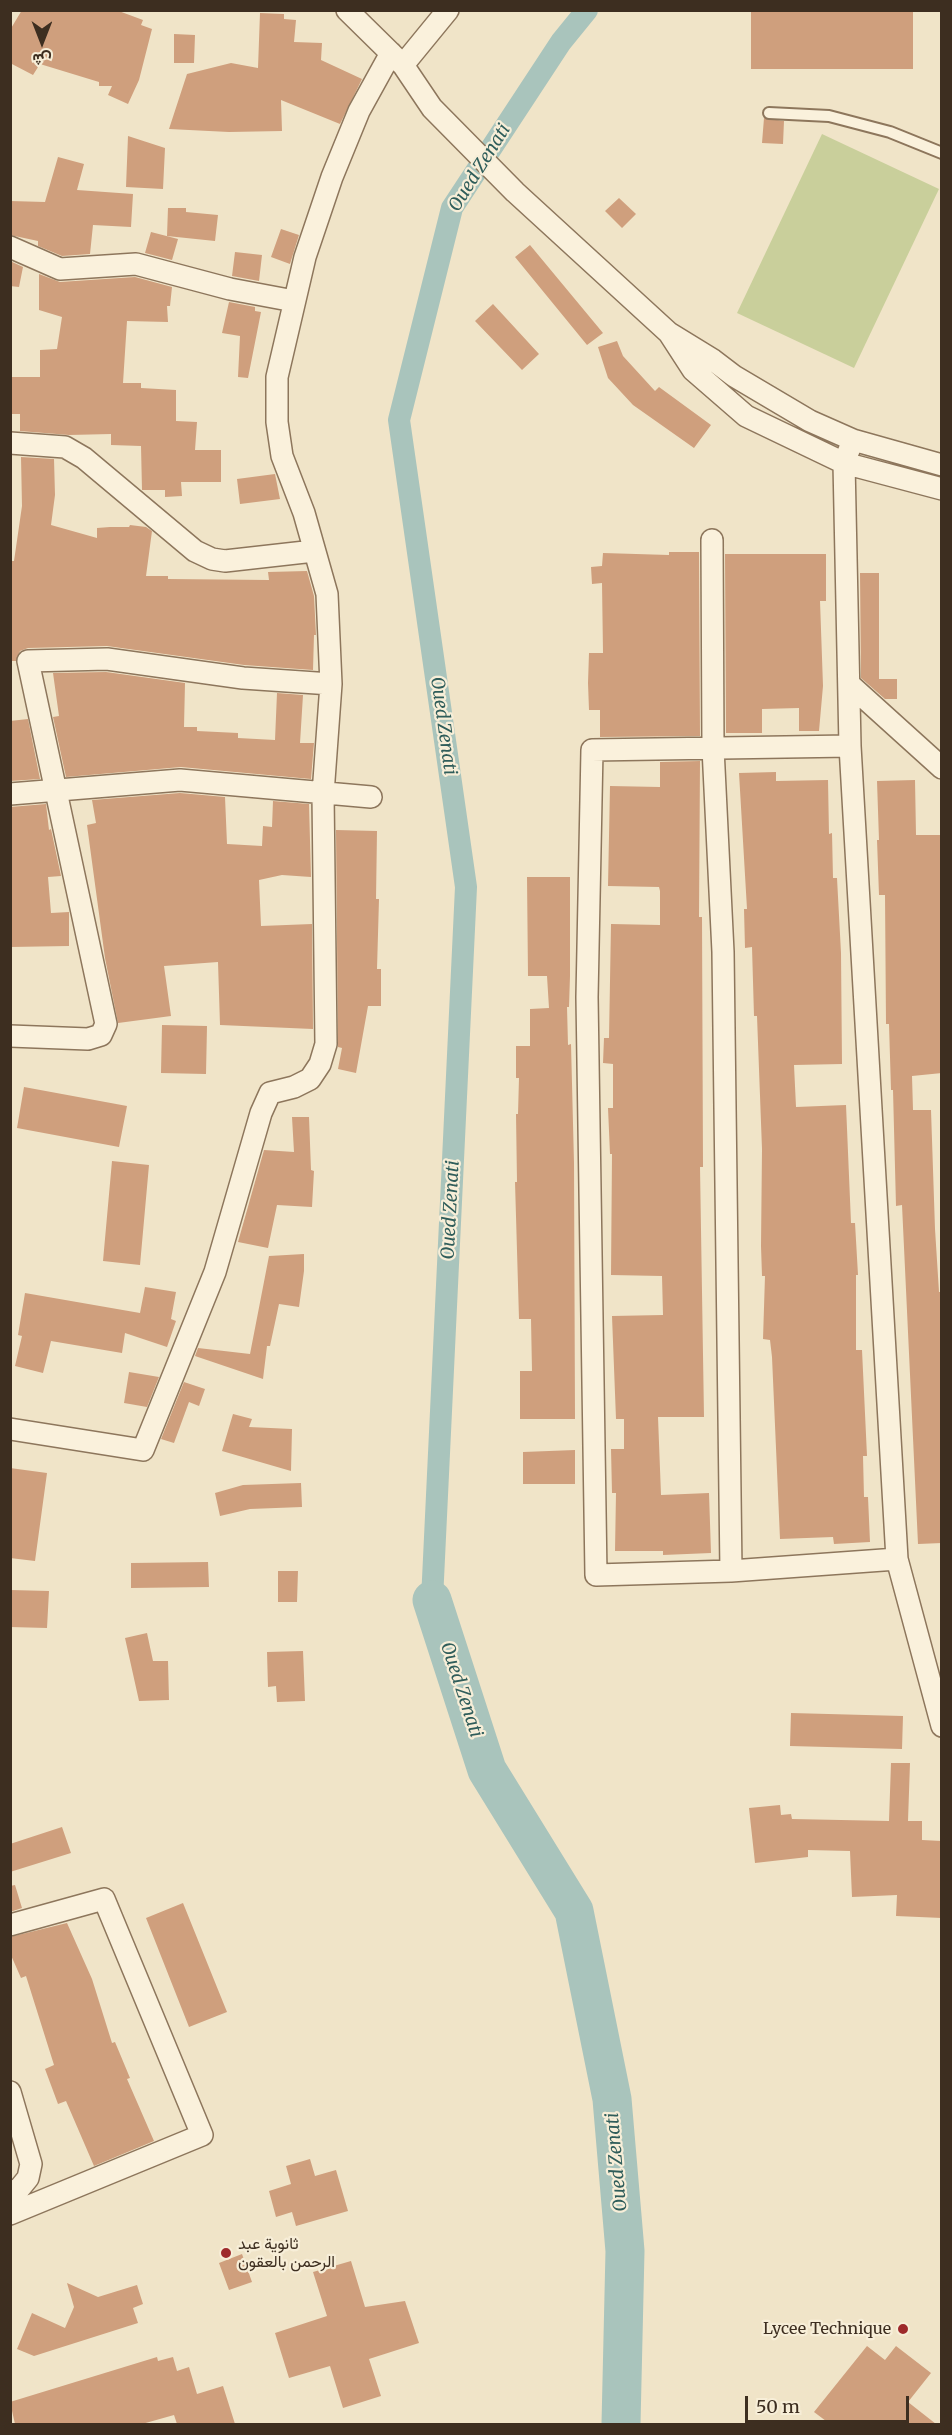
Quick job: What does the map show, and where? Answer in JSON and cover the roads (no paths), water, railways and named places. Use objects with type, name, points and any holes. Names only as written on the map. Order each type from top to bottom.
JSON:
[{"type":"street","points":[[347,10],[397,59],[432,108],[515,192],[669,333],[810,421],[853,440],[942,465]]},
{"type":"street","points":[[10,1429],[142,1450],[215,1272],[261,1113],[270,1093],[294,1088],[310,1079],[320,1064],[326,1044],[323,794],[331,684],[327,594],[304,513],[282,456],[277,422],[277,377],[305,257],[332,177],[359,111],[397,59],[448,10]]},
{"type":"street","points":[[10,247],[60,269],[136,264],[230,289],[294,301]]},
{"type":"street","points":[[669,333],[693,370],[746,416],[844,463],[942,489]]},
{"type":"street","points":[[853,440],[844,463],[850,746],[897,1559],[942,1726]]},
{"type":"street","points":[[10,443],[65,447],[84,458],[195,551],[212,559],[225,561],[314,551]]},
{"type":"street","points":[[712,540],[713,748],[723,952],[731,1571]]},
{"type":"street","points":[[10,1036],[88,1039],[101,1035],[106,1024],[28,662],[107,659],[243,678],[331,684]]},
{"type":"street","points":[[849,684],[942,768]]},
{"type":"street","points":[[850,746],[592,750],[587,998],[596,1575],[731,1571],[897,1559]]},
{"type":"street","points":[[10,794],[180,780],[371,797]]},
{"type":"street","points":[[10,1925],[104,1899],[201,2135],[10,2214]]},
{"type":"street","points":[[10,2092],[31,2164],[28,2178],[19,2189],[10,2192]]},
{"type":"lane","points":[[769,113],[829,116],[890,132],[942,153]]},
{"type":"waterway","name":"Oued Zenati","points":[[432,1600],[466,887],[399,420],[452,208],[561,42],[587,10]]},
{"type":"waterway","name":"Oued Zenati","points":[[432,1600],[487,1770],[574,1911],[612,2099],[625,2251],[621,2424]]},
{"type":"place","name":"ثانوية عبد الرحمن بالعقون","points":[[226,2253]]},
{"type":"place","name":"Lycee Technique","points":[[903,2329]]}]
